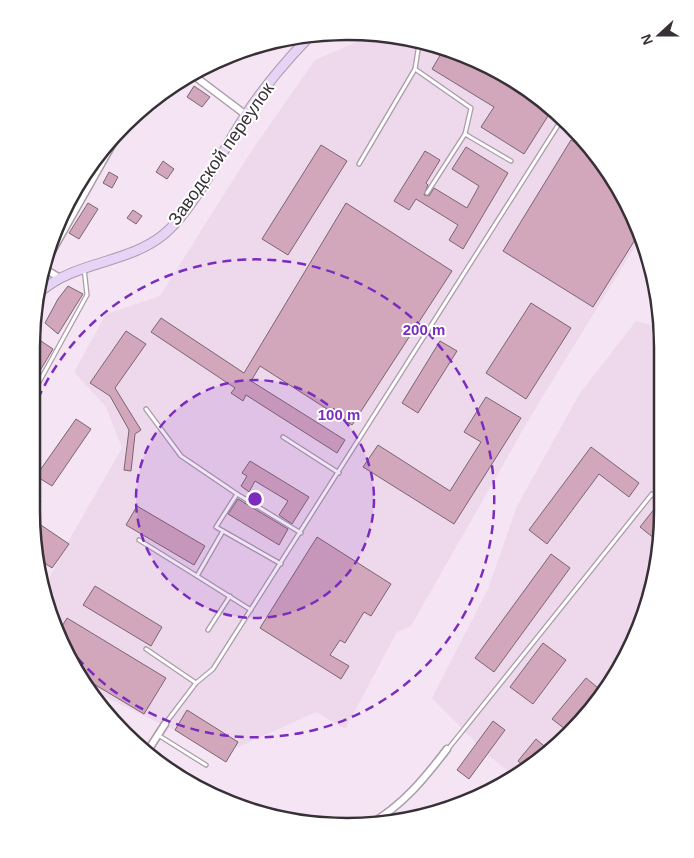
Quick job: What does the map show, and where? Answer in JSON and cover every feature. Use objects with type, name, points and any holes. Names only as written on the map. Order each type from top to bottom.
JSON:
[{"type":"main road","name":"Заводской переулок","points":[[46,288],[60,278],[84,268],[137,250],[164,234],[182,216],[246,114],[302,44]]},
{"type":"street","points":[[198,79],[246,114]]},
{"type":"street","points":[[63,230],[104,159]]},
{"type":"street","points":[[49,272],[60,278]]},
{"type":"street","points":[[150,747],[165,724]]},
{"type":"street","points":[[386,815],[419,786],[447,749]]},
{"type":"lane","points":[[359,164],[415,69],[418,48]]},
{"type":"lane","points":[[415,69],[471,108],[465,134],[427,193]]},
{"type":"lane","points":[[165,724],[196,683],[213,669],[252,610],[558,125]]},
{"type":"lane","points":[[465,134],[511,161]]},
{"type":"lane","points":[[40,380],[87,295],[84,268]]},
{"type":"lane","points":[[146,409],[181,456],[237,494],[301,533]]},
{"type":"lane","points":[[284,437],[339,473]]},
{"type":"lane","points":[[237,494],[216,527],[281,564]]},
{"type":"lane","points":[[447,749],[652,494],[654,496]]},
{"type":"lane","points":[[197,576],[223,531]]},
{"type":"lane","points":[[139,540],[252,610]]},
{"type":"lane","points":[[208,630],[230,596]]},
{"type":"lane","points":[[146,649],[196,683]]},
{"type":"lane","points":[[158,735],[206,765]]},
{"type":"shaded area","points":[[360,41],[387,43],[426,50],[446,56],[501,81],[534,103],[549,116],[591,160],[613,194],[636,244],[532,414],[411,626],[397,632],[345,729],[316,712],[223,754],[101,695],[81,664],[63,628],[48,581],[61,554],[122,448],[106,407],[74,372],[106,314],[160,296],[250,153],[315,60]]},
{"type":"shaded area","points":[[636,321],[653,326],[654,511],[648,571],[644,590],[631,628],[613,664],[591,698],[549,742],[534,755],[509,772],[488,755],[432,698],[488,589],[517,506],[580,393]]},
{"type":"building","points":[[441,54],[464,63],[501,81],[534,103],[548,115],[524,154],[481,127],[494,107],[432,69]]},
{"type":"building","points":[[194,86],[210,97],[202,107],[187,97]]},
{"type":"building","points":[[571,140],[591,160],[602,176],[622,211],[635,240],[593,307],[503,251]]},
{"type":"building","points":[[321,145],[347,161],[288,255],[262,239]]},
{"type":"building","points":[[466,147],[508,173],[463,249],[449,240],[458,225],[416,199],[409,210],[394,201],[425,151],[440,160],[426,183],[428,185],[424,195],[429,196],[434,188],[467,208],[479,186],[452,169]]},
{"type":"building","points":[[163,161],[174,169],[167,179],[156,172]]},
{"type":"building","points":[[109,172],[118,177],[112,188],[103,183]]},
{"type":"building","points":[[88,203],[98,209],[79,239],[69,233]]},
{"type":"building","points":[[346,203],[452,271],[352,425],[260,366],[251,381],[345,440],[337,453],[246,395],[243,401],[231,393],[235,388],[151,332],[161,318],[244,373]]},
{"type":"building","points":[[133,210],[142,216],[136,224],[127,218]]},
{"type":"building","points":[[68,286],[83,294],[58,334],[45,323],[58,299]]},
{"type":"building","points":[[531,303],[571,328],[526,399],[486,373]]},
{"type":"building","points":[[126,331],[146,344],[115,388],[141,430],[135,434],[131,471],[124,470],[129,430],[110,396],[90,383]]},
{"type":"building","points":[[40,341],[53,349],[40,371]]},
{"type":"building","points":[[440,341],[457,351],[418,413],[402,403]]},
{"type":"building","points":[[486,397],[521,418],[454,524],[363,467],[378,445],[450,491],[481,442],[464,432]]},
{"type":"building","points":[[76,419],[91,429],[52,486],[40,478],[40,470]]},
{"type":"building","points":[[591,447],[639,483],[629,497],[599,474],[547,544],[529,530]]},
{"type":"building","points":[[250,461],[309,497],[292,524],[279,515],[288,501],[255,481],[249,492],[241,486],[247,476],[242,473]]},
{"type":"building","points":[[238,499],[288,529],[279,545],[228,514]]},
{"type":"building","points":[[137,506],[205,546],[194,565],[126,525]]},
{"type":"building","points":[[654,509],[652,537],[640,527]]},
{"type":"building","points":[[41,525],[69,544],[52,568],[45,563]]},
{"type":"building","points":[[317,537],[391,584],[371,616],[364,612],[345,643],[340,640],[330,655],[349,666],[341,679],[260,628]]},
{"type":"building","points":[[551,554],[570,568],[494,672],[475,658]]},
{"type":"building","points":[[95,586],[162,627],[151,646],[83,605]]},
{"type":"building","points":[[67,618],[166,678],[144,714],[93,684],[62,626]]},
{"type":"building","points":[[543,643],[566,660],[533,704],[510,687]]},
{"type":"building","points":[[586,678],[598,688],[564,728],[552,719]]},
{"type":"building","points":[[187,710],[238,742],[226,762],[175,730]]},
{"type":"building","points":[[493,721],[505,730],[469,779],[457,770]]},
{"type":"building","points":[[536,739],[544,746],[521,764],[518,761]]}]
